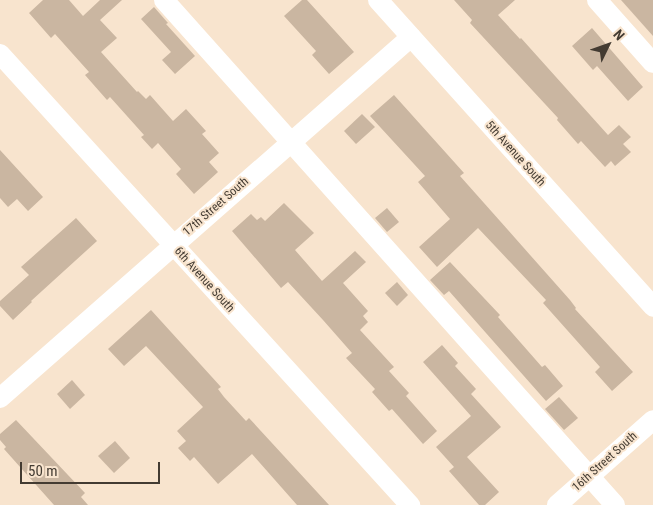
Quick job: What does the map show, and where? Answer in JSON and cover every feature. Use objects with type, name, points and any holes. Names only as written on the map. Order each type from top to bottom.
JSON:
[{"type":"street","points":[[164,0],[615,505]]},
{"type":"street","name":"5th Avenue South","points":[[378,0],[653,307]]},
{"type":"street","points":[[597,0],[653,62]]},
{"type":"street","name":"17th Street South","points":[[0,398],[411,37]]},
{"type":"street","name":"6th Avenue South","points":[[0,54],[410,505]]},
{"type":"street","name":"16th Street South","points":[[557,505],[653,420]]},
{"type":"building","points":[[43,0],[69,0],[83,16],[100,0],[122,0],[100,20],[117,38],[101,52],[137,92],[146,99],[150,95],[173,121],[186,109],[206,131],[202,134],[219,153],[209,162],[218,172],[194,194],[176,174],[181,169],[158,143],[152,149],[141,137],[144,135],[110,97],[107,100],[85,75],[89,72],[55,34],[51,38],[29,13]]},
{"type":"building","points":[[302,0],[307,0],[354,52],[329,74],[312,55],[316,51],[284,16]]},
{"type":"building","points":[[454,0],[515,0],[498,15],[608,135],[619,125],[631,137],[623,144],[631,152],[615,166],[611,161],[605,167],[581,141],[578,144],[557,120],[558,118],[470,23],[472,20]]},
{"type":"building","points":[[621,0],[653,0],[653,36]]},
{"type":"building","points":[[154,7],[168,23],[166,24],[195,56],[175,74],[162,60],[171,52],[141,19]]},
{"type":"building","points":[[592,28],[643,87],[628,101],[597,66],[593,70],[572,46]]},
{"type":"building","points":[[394,95],[464,173],[460,176],[570,300],[575,309],[633,372],[612,391],[595,372],[600,367],[543,303],[546,300],[478,228],[437,267],[419,247],[450,219],[418,182],[425,176],[370,116]]},
{"type":"building","points":[[362,114],[375,127],[356,144],[344,131]]},
{"type":"building","points":[[0,150],[43,197],[28,211],[17,199],[8,207],[0,198]]},
{"type":"building","points":[[284,203],[314,233],[295,250],[322,281],[355,251],[366,262],[343,283],[368,311],[363,316],[368,322],[360,330],[394,367],[389,371],[409,393],[406,396],[437,431],[423,444],[392,409],[389,411],[372,392],[375,389],[346,358],[352,353],[323,320],[288,282],[281,288],[232,231],[251,214],[257,220],[261,217],[265,221]]},
{"type":"building","points":[[387,208],[399,222],[387,232],[375,218]]},
{"type":"building","points":[[76,218],[97,241],[31,301],[13,320],[0,306],[0,301],[29,275],[21,267]]},
{"type":"building","points":[[450,262],[500,315],[498,317],[542,367],[545,365],[563,386],[546,401],[449,291],[444,295],[430,280]]},
{"type":"building","points":[[397,282],[408,295],[397,306],[385,293]]},
{"type":"building","points":[[151,310],[221,387],[218,389],[224,397],[246,421],[249,418],[329,505],[297,505],[252,454],[218,484],[194,457],[190,461],[178,448],[186,441],[177,431],[203,407],[146,346],[124,366],[108,349]]},
{"type":"building","points":[[442,345],[458,363],[455,366],[476,389],[471,394],[501,427],[467,457],[499,492],[485,505],[479,505],[449,471],[454,467],[436,447],[471,416],[423,362]]},
{"type":"building","points":[[72,380],[85,395],[70,409],[57,394]]},
{"type":"building","points":[[559,397],[578,418],[564,430],[545,409]]},
{"type":"building","points":[[16,420],[85,493],[81,497],[88,505],[54,505],[4,449],[6,447],[0,440],[0,434]]},
{"type":"building","points":[[115,441],[130,458],[114,473],[98,456]]}]
